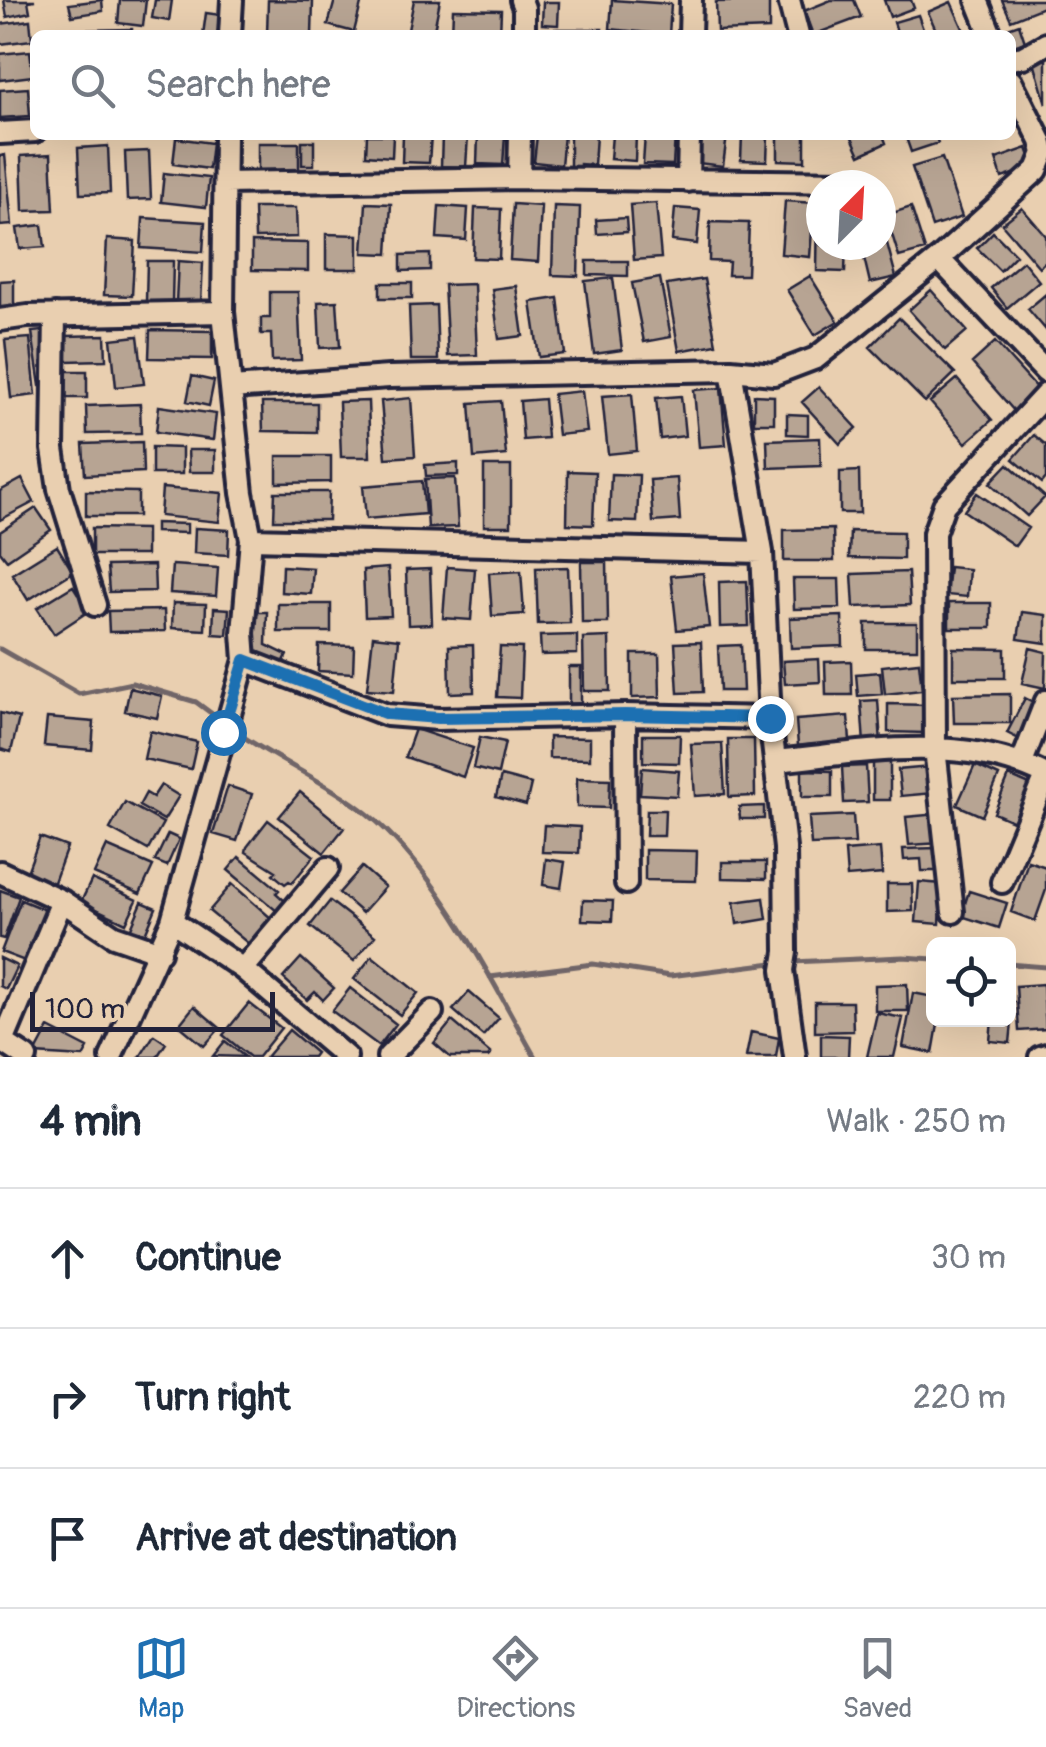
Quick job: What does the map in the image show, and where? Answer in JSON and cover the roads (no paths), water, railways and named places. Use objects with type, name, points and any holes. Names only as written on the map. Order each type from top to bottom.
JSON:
[{"type":"street","points":[[230,30],[232,0]]},
{"type":"street","points":[[520,0],[524,30]]},
{"type":"street","points":[[690,0],[690,30]]},
{"type":"street","points":[[789,0],[797,30]]},
{"type":"street","points":[[978,0],[989,30]]},
{"type":"street","points":[[1016,58],[1046,44]]},
{"type":"street","points":[[231,388],[389,376],[731,370],[774,374],[816,358],[939,259],[1037,170],[1044,153],[1016,92]]},
{"type":"street","points":[[0,133],[30,131]]},
{"type":"street","points":[[111,1057],[172,922],[245,660],[251,539],[242,493],[223,312],[225,140]]},
{"type":"street","points":[[519,178],[520,140]]},
{"type":"street","points":[[688,140],[688,181]]},
{"type":"street","points":[[225,184],[519,178],[806,182]]},
{"type":"street","points":[[939,259],[1046,372]]},
{"type":"street","points":[[0,320],[55,315],[223,312]]},
{"type":"street","points":[[55,315],[55,463],[68,523],[95,604]]},
{"type":"street","points":[[731,370],[762,552],[770,718],[784,848],[784,961],[795,1057]]},
{"type":"street","points":[[954,912],[935,748],[934,533],[944,505],[1046,394]]},
{"type":"street","points":[[251,539],[762,552]]},
{"type":"street","points":[[245,660],[387,714],[438,718],[770,718]]},
{"type":"street","points":[[1022,762],[1046,702]]},
{"type":"street","points":[[625,715],[626,883]]},
{"type":"street","points":[[776,761],[935,748],[1022,762],[1046,775],[1002,882]]},
{"type":"street","points":[[243,969],[328,868]]},
{"type":"street","points":[[0,872],[62,901],[114,936],[160,952]]},
{"type":"street","points":[[26,1057],[2,1041],[62,901]]},
{"type":"street","points":[[172,922],[243,969],[346,1057]]},
{"type":"street","points":[[388,1057],[432,1012]]},
{"type":"waterway","points":[[0,649],[79,694],[132,683],[196,702],[223,722]]},
{"type":"waterway","points":[[232,729],[351,802],[387,831],[450,910],[535,1057]]},
{"type":"waterway","points":[[792,962],[926,958]]},
{"type":"waterway","points":[[490,977],[593,964],[670,976],[781,962]]},
{"type":"waterway","points":[[1016,965],[1046,967]]}]
